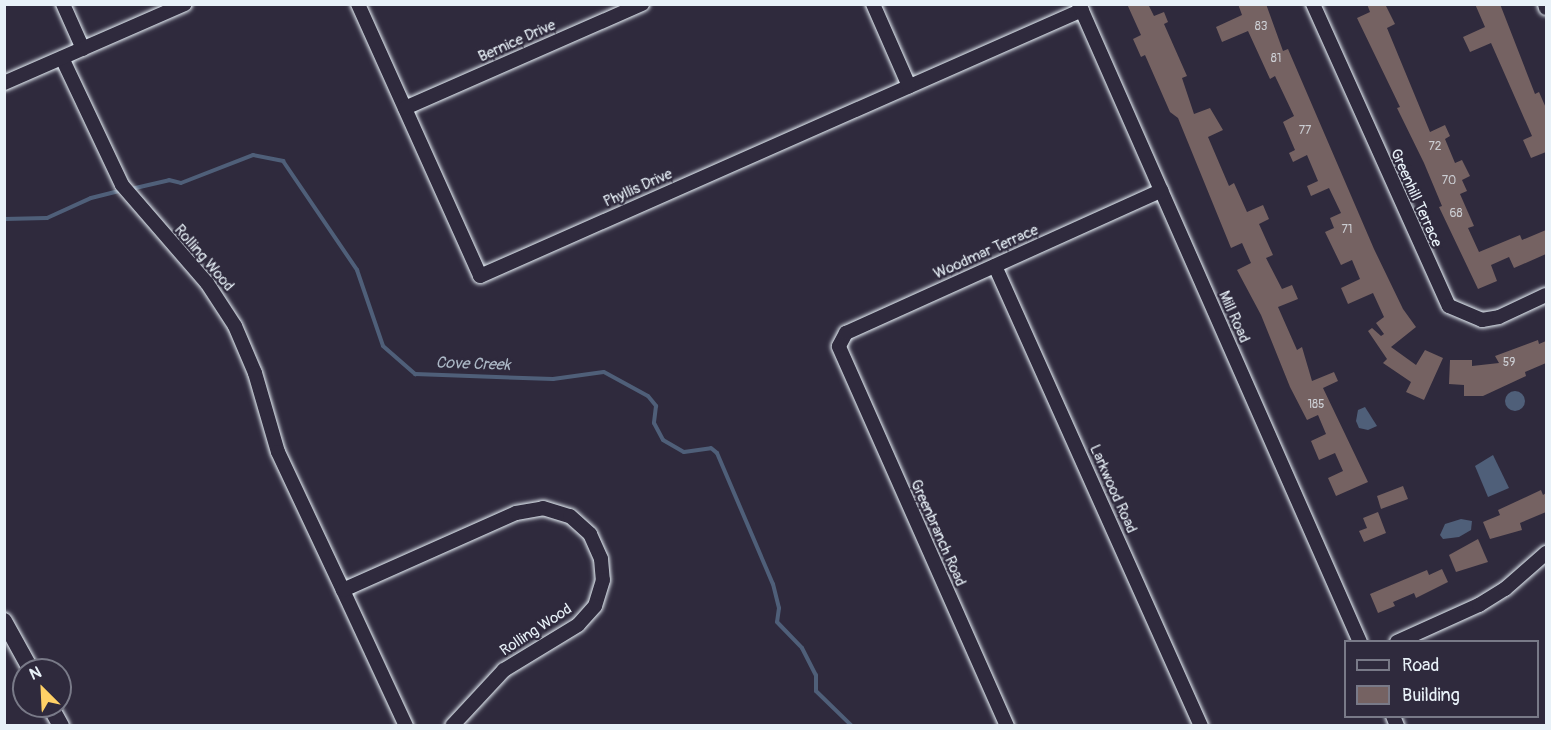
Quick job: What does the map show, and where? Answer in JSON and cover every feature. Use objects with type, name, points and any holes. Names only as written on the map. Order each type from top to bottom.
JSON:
[{"type":"main road","points":[[4,621],[24,658]]},
{"type":"street","points":[[63,4],[82,49]]},
{"type":"street","points":[[4,83],[185,4]]},
{"type":"street","name":"Phyllis Drive","points":[[358,4],[480,276],[909,86],[1080,7]]},
{"type":"street","name":"Bernice Drive","points":[[405,108],[642,4]]},
{"type":"street","points":[[873,4],[909,86]]},
{"type":"street","name":"Greenhill Terrace","points":[[1313,4],[1449,306],[1482,320],[1499,317],[1546,295]]},
{"type":"street","name":"Mill Road","points":[[1080,7],[1359,640]]},
{"type":"street","name":"Rolling Wood","points":[[62,58],[122,185],[207,283],[235,326],[252,365],[278,452],[406,726]]},
{"type":"street","name":"Woodmar Terrace","points":[[840,354],[839,346],[846,333],[1161,191]]},
{"type":"street","name":"Larkwood Road","points":[[995,266],[1201,726]]},
{"type":"street","name":"Greenbranch Road","points":[[840,354],[1007,726]]},
{"type":"street","name":"Rolling Wood","points":[[343,590],[530,509],[549,509],[570,516],[590,534],[601,559],[603,580],[595,606],[578,625],[504,670],[452,726]]},
{"type":"street","points":[[1401,640],[1479,605],[1505,589],[1546,553]]},
{"type":"water","points":[[1515,391],[1522,394],[1525,401],[1522,408],[1515,411],[1508,408],[1505,401],[1508,394]]},
{"type":"water","points":[[1365,407],[1377,426],[1368,430],[1359,428],[1356,421],[1358,410]]},
{"type":"water","points":[[1493,455],[1509,488],[1488,497],[1475,466]]},
{"type":"water","points":[[1461,519],[1472,521],[1471,530],[1459,537],[1443,539],[1440,535],[1445,524]]},
{"type":"building","points":[[1127,4],[1148,4],[1154,16],[1164,12],[1168,22],[1164,24],[1187,76],[1182,78],[1194,114],[1210,108],[1223,130],[1208,137],[1229,186],[1234,183],[1247,212],[1263,205],[1269,219],[1259,224],[1273,255],[1266,258],[1282,289],[1292,285],[1298,299],[1278,307],[1297,350],[1302,347],[1312,381],[1334,372],[1338,381],[1323,388],[1368,482],[1336,496],[1328,478],[1343,471],[1335,453],[1319,460],[1311,441],[1326,434],[1318,415],[1307,420],[1290,387],[1261,315],[1237,270],[1251,263],[1242,243],[1231,248],[1178,118],[1170,112],[1145,55],[1141,57],[1133,39],[1141,35]]},
{"type":"building","points":[[1238,4],[1266,4],[1283,51],[1288,49],[1374,249],[1403,309],[1416,327],[1391,347],[1416,365],[1425,350],[1443,358],[1424,400],[1406,392],[1411,382],[1383,363],[1387,359],[1368,331],[1372,328],[1381,336],[1384,334],[1376,323],[1384,317],[1373,293],[1348,304],[1341,288],[1360,279],[1352,260],[1341,265],[1325,232],[1334,228],[1330,218],[1341,213],[1329,188],[1311,196],[1307,186],[1318,181],[1307,155],[1293,162],[1289,153],[1295,150],[1283,122],[1294,116],[1275,76],[1270,79],[1248,31],[1222,42],[1216,27],[1242,15]]},
{"type":"building","points":[[1367,4],[1385,4],[1395,24],[1387,28],[1430,132],[1445,125],[1450,136],[1445,139],[1455,163],[1462,160],[1470,176],[1462,180],[1467,191],[1460,194],[1474,226],[1468,228],[1479,252],[1520,235],[1522,240],[1546,230],[1546,254],[1514,268],[1509,257],[1491,265],[1497,281],[1478,289],[1439,207],[1442,206],[1424,163],[1397,108],[1400,107],[1357,18],[1370,12]]},
{"type":"building","points":[[1475,4],[1500,4],[1535,94],[1539,92],[1546,108],[1546,152],[1531,158],[1523,140],[1532,136],[1491,43],[1470,52],[1463,37],[1485,27]]},
{"type":"building","points":[[1538,340],[1539,344],[1546,341],[1546,363],[1525,372],[1526,376],[1483,396],[1464,396],[1464,385],[1449,384],[1450,360],[1472,360],[1472,366],[1499,363],[1495,356]]},
{"type":"building","points":[[1403,486],[1408,499],[1381,509],[1377,496]]},
{"type":"building","points":[[1541,490],[1543,495],[1546,493],[1546,512],[1520,523],[1522,530],[1490,539],[1483,522],[1500,515],[1498,510]]},
{"type":"building","points":[[1378,512],[1386,533],[1364,542],[1359,531],[1367,528],[1363,518]]},
{"type":"building","points":[[1478,539],[1488,562],[1456,572],[1449,555]]},
{"type":"building","points":[[1442,569],[1448,582],[1416,598],[1414,593],[1393,602],[1395,606],[1378,613],[1370,594],[1427,570],[1429,575]]},
{"type":"waterway","name":"Cove Creek","points":[[131,189],[169,180],[181,183],[253,155],[283,161],[357,270],[383,346],[415,374],[553,379],[604,372],[648,396],[656,406],[654,423],[663,440],[684,452],[711,448],[717,453],[773,584],[779,608],[777,622],[802,648],[816,675],[816,691],[852,726]]},
{"type":"waterway","name":"Cove Creek","points":[[4,219],[47,218],[91,198],[124,190]]}]
